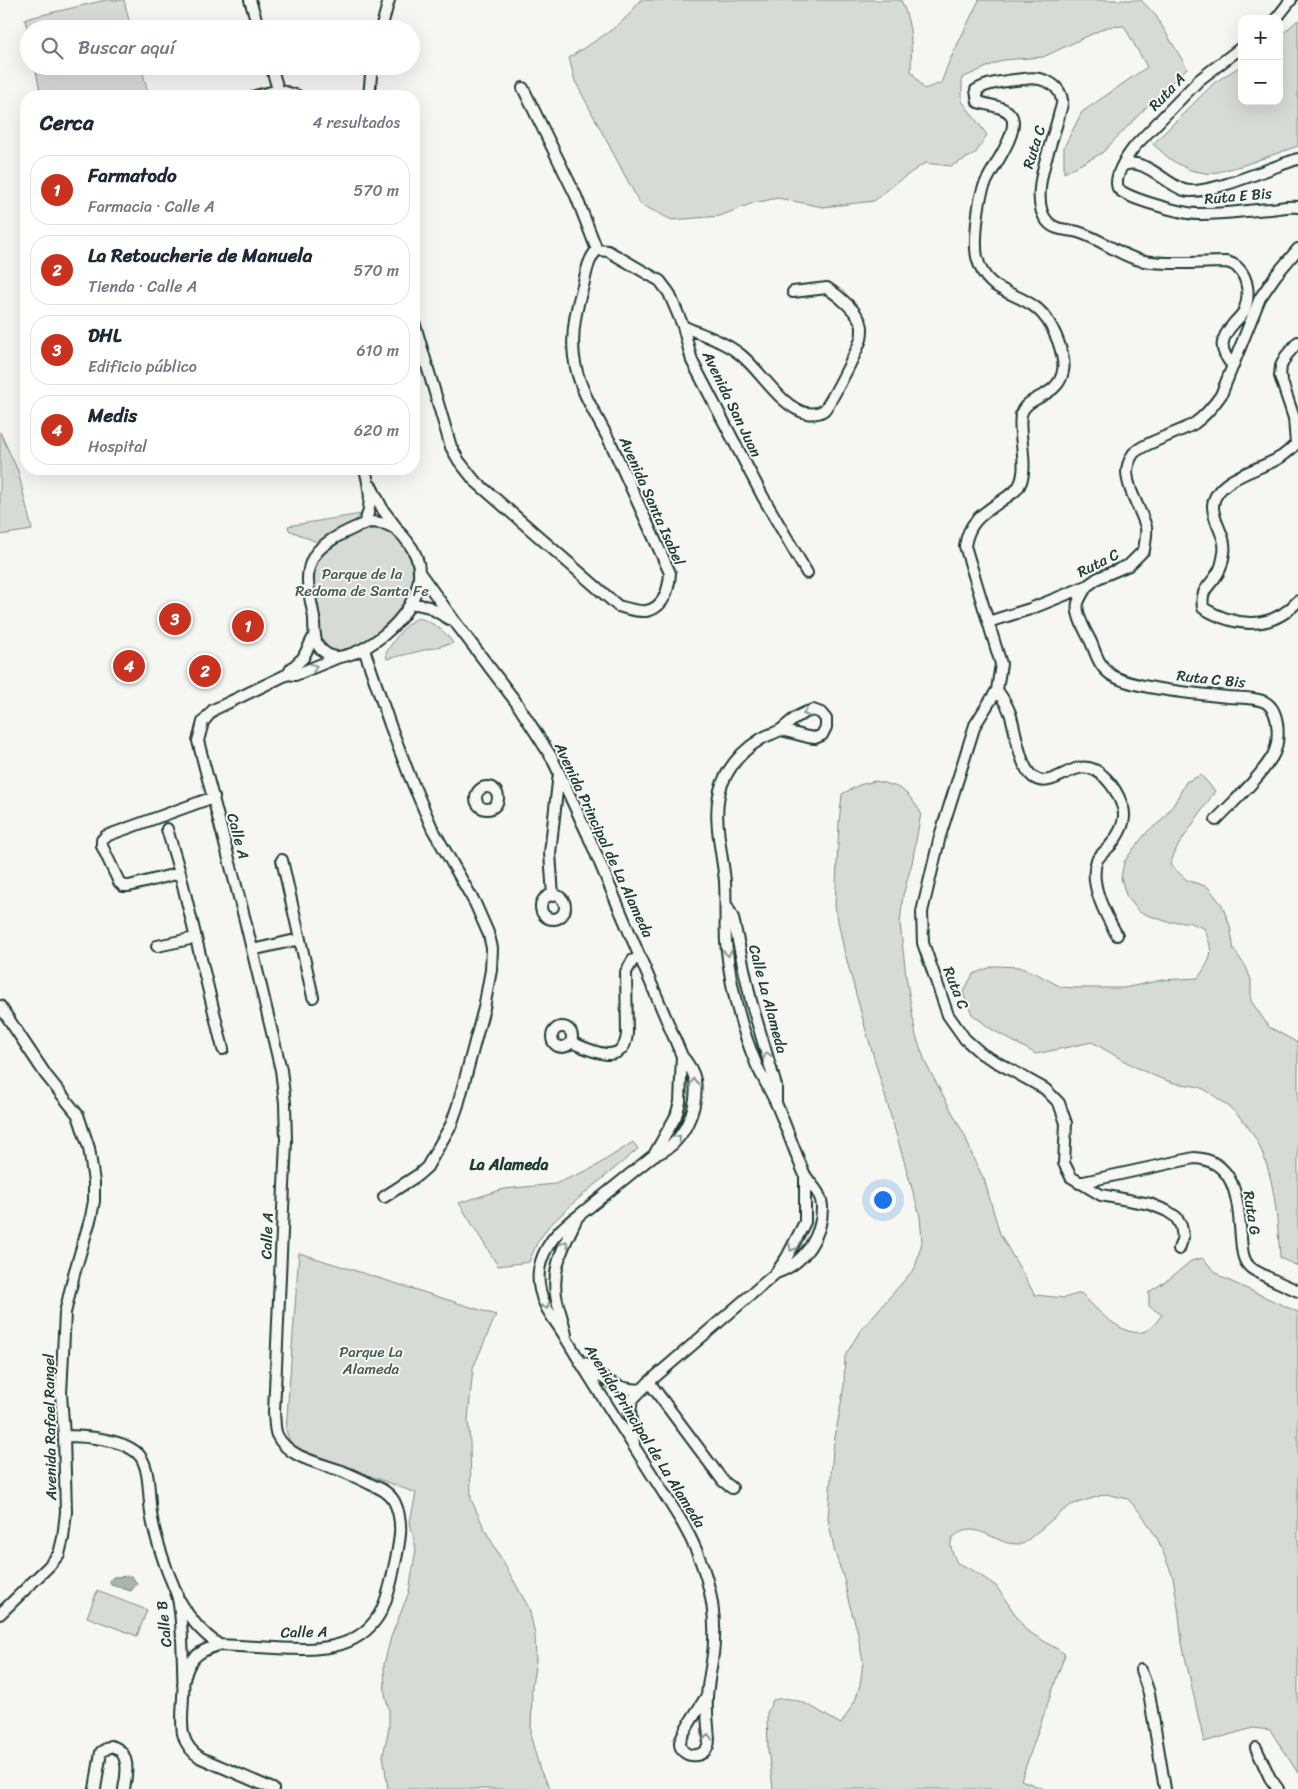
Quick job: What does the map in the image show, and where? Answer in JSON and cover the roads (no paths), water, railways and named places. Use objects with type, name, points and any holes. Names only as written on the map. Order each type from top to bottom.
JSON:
[{"type":"street","points":[[250,0],[256,20]]},
{"type":"street","points":[[383,20],[389,0]]},
{"type":"street","points":[[1279,15],[1292,0]]},
{"type":"street","name":"Ruta A","points":[[1122,166],[1134,146],[1199,80],[1238,50]]},
{"type":"street","points":[[274,75],[278,90]]},
{"type":"street","points":[[370,90],[371,75]]},
{"type":"street","name":"Ruta C","points":[[988,622],[1030,609],[1087,586],[1098,578],[1129,565],[1144,550],[1146,529],[1132,493],[1127,473],[1128,465],[1133,454],[1154,441],[1180,432],[1196,422],[1212,408],[1221,395],[1233,366],[1226,358],[1223,344],[1224,336],[1244,312],[1248,297],[1247,284],[1237,267],[1227,262],[1157,262],[1138,260],[1119,253],[1099,241],[1078,232],[1058,229],[1046,221],[1040,200],[1040,181],[1058,123],[1062,100],[1057,89],[1048,80],[1032,77],[985,85],[976,90],[978,102],[1007,110],[1012,117],[1013,131],[983,189],[977,215],[977,257],[984,273],[995,287],[1035,307],[1048,320],[1058,343],[1064,368],[1060,382],[1046,394],[1027,404],[1021,415],[1023,475],[1017,489],[977,518],[967,533],[965,546],[988,622],[1001,664],[997,690],[975,725],[940,836],[922,912],[923,943],[948,1015],[965,1039],[982,1054],[1045,1089],[1059,1103],[1066,1123],[1064,1163],[1071,1177],[1101,1195],[1150,1204],[1167,1210],[1176,1217],[1181,1226],[1182,1237],[1179,1249]]},
{"type":"street","points":[[523,88],[576,196],[596,250]]},
{"type":"street","points":[[1122,166],[1128,163],[1146,167],[1183,190],[1196,191],[1226,184],[1298,159]]},
{"type":"street","name":"Ruta E Bis","points":[[1122,166],[1117,186],[1120,191],[1162,207],[1197,214],[1298,207]]},
{"type":"street","points":[[1233,366],[1260,298],[1298,249]]},
{"type":"street","name":"Avenida Santa Isabel","points":[[420,342],[451,447],[474,480],[618,606],[640,610],[656,607],[666,597],[670,574],[612,448],[586,397],[574,357],[574,330],[577,306],[590,259],[596,250]]},
{"type":"street","name":"Avenida San Juan","points":[[596,250],[608,251],[660,281],[669,294],[683,326],[692,361],[763,497],[807,573]]},
{"type":"street","points":[[683,326],[723,343],[742,355],[781,398],[801,412],[809,414],[822,412],[828,406],[855,352],[861,339],[862,326],[846,303],[827,288],[793,292]]},
{"type":"street","points":[[1298,342],[1286,356],[1281,366],[1280,376],[1294,418],[1296,444],[1278,459],[1252,469],[1225,485],[1217,494],[1213,505],[1216,520],[1223,535],[1224,551],[1219,571],[1205,589],[1202,598],[1203,608],[1215,615],[1240,623],[1264,622],[1285,613],[1298,601]]},
{"type":"street","points":[[367,475],[383,510],[412,546],[416,556],[419,581],[412,603],[388,632],[364,649],[339,657],[329,655],[315,640],[308,582],[308,572],[313,558],[327,544],[369,522],[381,523],[397,529]]},
{"type":"street","points":[[364,524],[370,510],[368,480]]},
{"type":"street","name":"Avenida Principal de La Alameda","points":[[419,572],[545,745],[641,958],[682,1056],[689,1065],[695,1080],[695,1095],[687,1125],[682,1134],[663,1152],[654,1155],[556,1234],[546,1248],[539,1270],[540,1290],[550,1316],[566,1338],[683,1524],[695,1545],[711,1594],[714,1640],[706,1697],[709,1742],[705,1752],[699,1755],[692,1755],[681,1747],[680,1742],[682,1735],[706,1697]]},
{"type":"street","name":"Ruta C Bis","points":[[1087,586],[1078,604],[1080,619],[1101,666],[1110,674],[1137,684],[1200,694],[1255,699],[1266,702],[1274,710],[1278,730],[1273,755],[1263,770],[1216,820]]},
{"type":"street","name":"Avenida Principal de La Alameda","points":[[412,603],[429,607],[458,626]]},
{"type":"street","name":"Calle A","points":[[288,674],[303,658],[315,634]]},
{"type":"street","points":[[364,649],[410,777],[432,828],[475,903],[489,934],[492,948],[491,970],[484,1008],[451,1125],[427,1167],[384,1197]]},
{"type":"street","name":"Calle A","points":[[183,1685],[185,1674],[194,1658],[207,1648],[219,1645],[311,1650],[331,1648],[353,1638],[370,1626],[385,1603],[400,1536],[400,1522],[394,1501],[386,1492],[344,1472],[298,1456],[277,1435],[275,1427],[275,1393],[286,1141],[285,1103],[281,1070],[214,796],[198,741],[203,722],[213,710],[288,674],[295,674],[339,657]]},
{"type":"street","points":[[997,690],[1010,712],[1026,771],[1035,778],[1048,781],[1079,768],[1091,768],[1110,782],[1123,806],[1124,819],[1120,832],[1098,859],[1095,872],[1098,892],[1105,915],[1117,935]]},
{"type":"street","name":"Calle La Alameda","points":[[776,1273],[787,1269],[808,1250],[815,1240],[819,1228],[822,1204],[818,1191],[806,1176],[776,1103],[758,1066],[742,1026],[736,1004],[726,941],[726,904],[717,816],[721,786],[726,774],[743,753],[762,738],[780,730]]},
{"type":"street","points":[[553,896],[550,853],[559,773]]},
{"type":"street","points":[[180,873],[124,886],[119,882],[102,846],[102,840],[106,836],[214,796]]},
{"type":"street","points":[[167,829],[180,873],[223,1049]]},
{"type":"street","points":[[282,860],[313,997]]},
{"type":"street","name":"Calle La Alameda","points":[[726,904],[733,918],[751,1001],[776,1086],[776,1103]]},
{"type":"street","points":[[157,946],[195,938]]},
{"type":"street","points":[[252,950],[300,939]]},
{"type":"street","points":[[571,1042],[603,1055],[611,1054],[623,1046],[627,1034],[626,972],[633,960],[641,958]]},
{"type":"street","points":[[736,1004],[751,1001]]},
{"type":"street","name":"Avenida Rafael Rangel","points":[[0,1006],[46,1075],[78,1115],[89,1148],[94,1201],[65,1313],[61,1394],[66,1512],[63,1538],[58,1554],[0,1614]]},
{"type":"street","name":"Avenida Principal de La Alameda","points":[[654,1155],[676,1116],[680,1102],[682,1056]]},
{"type":"street","points":[[680,1102],[691,1110]]},
{"type":"street","name":"Ruta G","points":[[1079,1183],[1194,1158],[1214,1163],[1223,1169],[1234,1190],[1238,1206],[1244,1260],[1250,1268],[1298,1291]]},
{"type":"street","name":"Calle La Alameda","points":[[635,1447],[630,1411],[632,1400],[776,1273],[805,1222],[806,1176]]},
{"type":"street","name":"Avenida Principal de La Alameda","points":[[566,1338],[556,1296],[556,1271],[561,1251],[577,1217]]},
{"type":"street","points":[[805,1222],[819,1228]]},
{"type":"street","points":[[539,1270],[556,1271]]},
{"type":"street","points":[[575,1353],[599,1375],[620,1388],[632,1390],[646,1386],[723,1480],[732,1488]]},
{"type":"street","name":"Calle B","points":[[64,1436],[79,1436],[120,1443],[132,1449],[140,1457],[145,1468],[152,1520],[167,1571],[178,1596],[182,1638],[182,1729],[186,1743],[191,1751],[212,1764],[273,1789]]},
{"type":"street","points":[[178,1596],[187,1614],[197,1627],[219,1645]]},
{"type":"street","points":[[1141,1670],[1148,1693],[1165,1789]]},
{"type":"street","points":[[94,1789],[101,1752],[111,1746],[117,1748],[125,1758],[124,1789]]},
{"type":"street","points":[[1256,1748],[1270,1778],[1278,1789]]},
{"type":"place","name":"DHL","points":[[175,619]]},
{"type":"place","name":"Farmatodo","points":[[248,626]]},
{"type":"place","name":"Medis","points":[[129,666]]},
{"type":"place","name":"La Retoucherie de Manuela","points":[[205,671]]},
{"type":"district","name":"La Alameda","points":[[509,1164]]},
{"type":"park label","name":"Parque de la Redoma de Santa Fe","points":[[362,582]]},
{"type":"park label","name":"Parque La Alameda","points":[[371,1360]]}]
